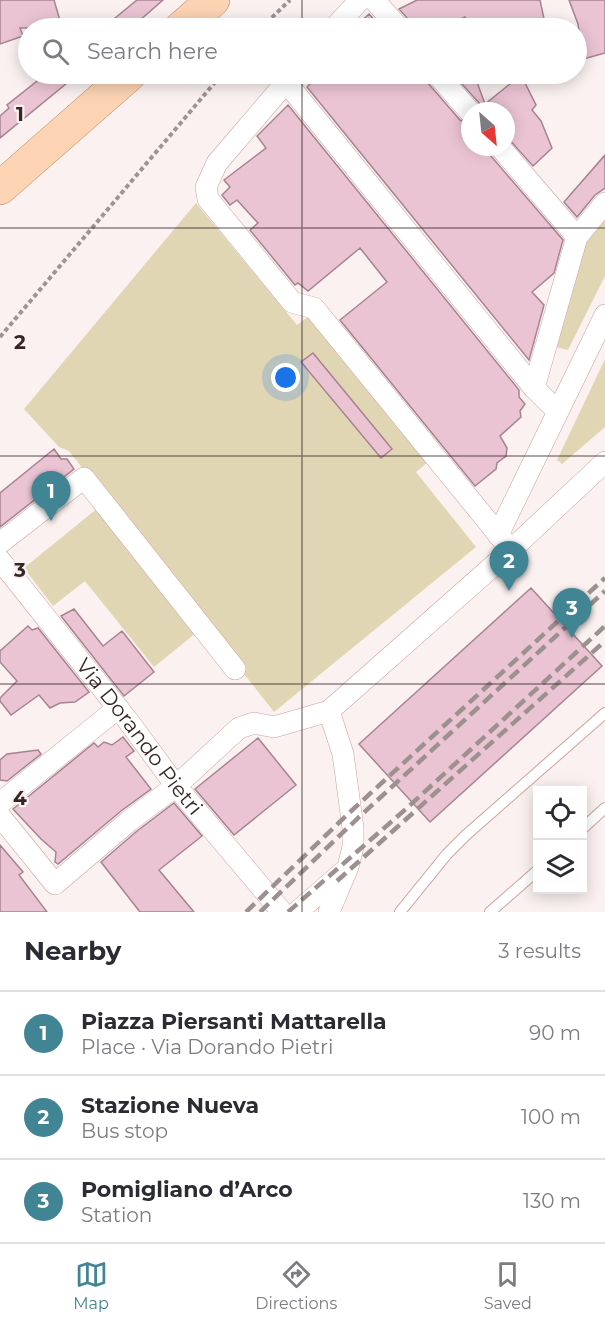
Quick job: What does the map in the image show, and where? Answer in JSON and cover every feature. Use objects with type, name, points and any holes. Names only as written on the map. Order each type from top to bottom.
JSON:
[{"type":"main road","points":[[206,18],[221,12]]},
{"type":"main road","points":[[0,188],[119,84]]},
{"type":"street","points":[[343,18],[360,0]]},
{"type":"street","points":[[374,0],[390,18]]},
{"type":"street","points":[[285,84],[217,163],[206,187],[208,199],[292,302],[314,308],[505,542]]},
{"type":"street","points":[[295,84],[534,388],[557,411]]},
{"type":"street","points":[[446,84],[461,102]]},
{"type":"street","points":[[508,156],[577,237]]},
{"type":"street","points":[[534,388],[577,237],[605,203]]},
{"type":"street","points":[[505,542],[557,411],[605,315]]},
{"type":"street","points":[[0,816],[55,884],[129,821],[176,786],[239,728],[254,723],[274,727],[329,711],[505,542],[605,462]]},
{"type":"street","points":[[0,543],[84,478],[236,669]]},
{"type":"street","name":"Via Dorando Pietri","points":[[0,560],[118,708],[176,786],[282,912]]},
{"type":"street","points":[[0,803],[118,708]]},
{"type":"street","points":[[328,912],[349,861],[353,828],[343,754],[329,711]]},
{"type":"street","points":[[297,912],[338,877],[349,861]]},
{"type":"lane","points":[[400,912],[447,854],[466,835],[605,713]]},
{"type":"lane","points":[[587,824],[605,808]]},
{"type":"lane","points":[[490,912],[533,874]]},
{"type":"path","points":[[271,18],[290,0]]},
{"type":"path","points":[[0,337],[214,84]]},
{"type":"shaded area","points":[[196,203],[297,325],[310,315],[428,462],[416,472],[476,547],[274,712],[69,451],[59,447],[24,409]]},
{"type":"shaded area","points":[[605,216],[605,276],[568,350],[551,346],[576,256]]},
{"type":"shaded area","points":[[605,359],[605,427],[562,464],[557,460]]},
{"type":"shaded area","points":[[99,507],[197,632],[154,667],[85,581],[53,606],[24,568]]},
{"type":"building","points":[[0,0],[54,0],[59,18],[18,18],[18,38],[0,44]]},
{"type":"building","points":[[137,0],[163,0],[142,18],[115,18]]},
{"type":"building","points":[[417,0],[540,0],[544,18],[407,18],[399,9]]},
{"type":"building","points":[[569,0],[605,0],[605,53],[587,58],[587,18],[576,18]]},
{"type":"building","points":[[33,84],[66,84],[0,138],[0,116],[9,108],[7,105]]},
{"type":"building","points":[[310,84],[429,84],[461,120],[461,156],[491,156],[563,240],[554,273],[532,292],[544,305],[529,360],[307,87]]},
{"type":"building","points":[[462,84],[478,84],[484,102],[478,102]]},
{"type":"building","points":[[510,84],[526,84],[536,105],[532,110],[541,121],[552,148],[533,166],[515,146],[515,102],[487,102]]},
{"type":"building","points":[[288,105],[519,390],[519,397],[525,404],[520,411],[521,417],[500,436],[507,448],[506,456],[497,463],[496,469],[475,486],[340,320],[387,282],[360,248],[308,291],[298,283],[295,285],[250,230],[258,223],[237,200],[230,205],[222,195],[230,187],[224,180],[266,148],[257,136]]},
{"type":"building","points":[[605,155],[605,188],[595,195],[577,217],[564,202]]},
{"type":"building","points":[[313,353],[392,449],[381,458],[301,362]]},
{"type":"building","points":[[54,449],[61,459],[67,459],[74,469],[0,527],[0,493]]},
{"type":"building","points":[[531,588],[602,666],[430,822],[359,744]]},
{"type":"building","points":[[74,609],[103,646],[122,631],[154,672],[124,696],[61,616]]},
{"type":"building","points":[[28,626],[32,630],[38,628],[89,692],[75,702],[60,703],[50,708],[39,695],[11,715],[0,698],[17,681],[0,662],[0,651]]},
{"type":"building","points":[[123,737],[134,751],[126,757],[151,789],[58,864],[55,862],[56,852],[13,809],[94,743],[98,747],[104,742],[112,745]]},
{"type":"building","points":[[258,738],[296,785],[234,835],[195,789]]},
{"type":"building","points":[[38,750],[41,754],[7,781],[0,780],[0,760],[7,754]]},
{"type":"building","points":[[174,803],[202,836],[159,870],[194,912],[140,912],[101,862]]},
{"type":"building","points":[[0,845],[23,872],[19,875],[47,912],[0,912]]},
{"type":"railway","points":[[246,912],[349,813],[605,578]]},
{"type":"railway","points":[[260,912],[358,818],[605,591]]},
{"type":"railway","points":[[288,912],[407,808],[605,626]]},
{"type":"railway","points":[[337,881],[605,641]]},
{"type":"place","name":"Piazza Piersanti Mattarella","points":[[51,521]]},
{"type":"place","name":"Stazione Nueva","points":[[509,591]]},
{"type":"place","name":"Pomigliano d’Arco","points":[[572,638]]}]
